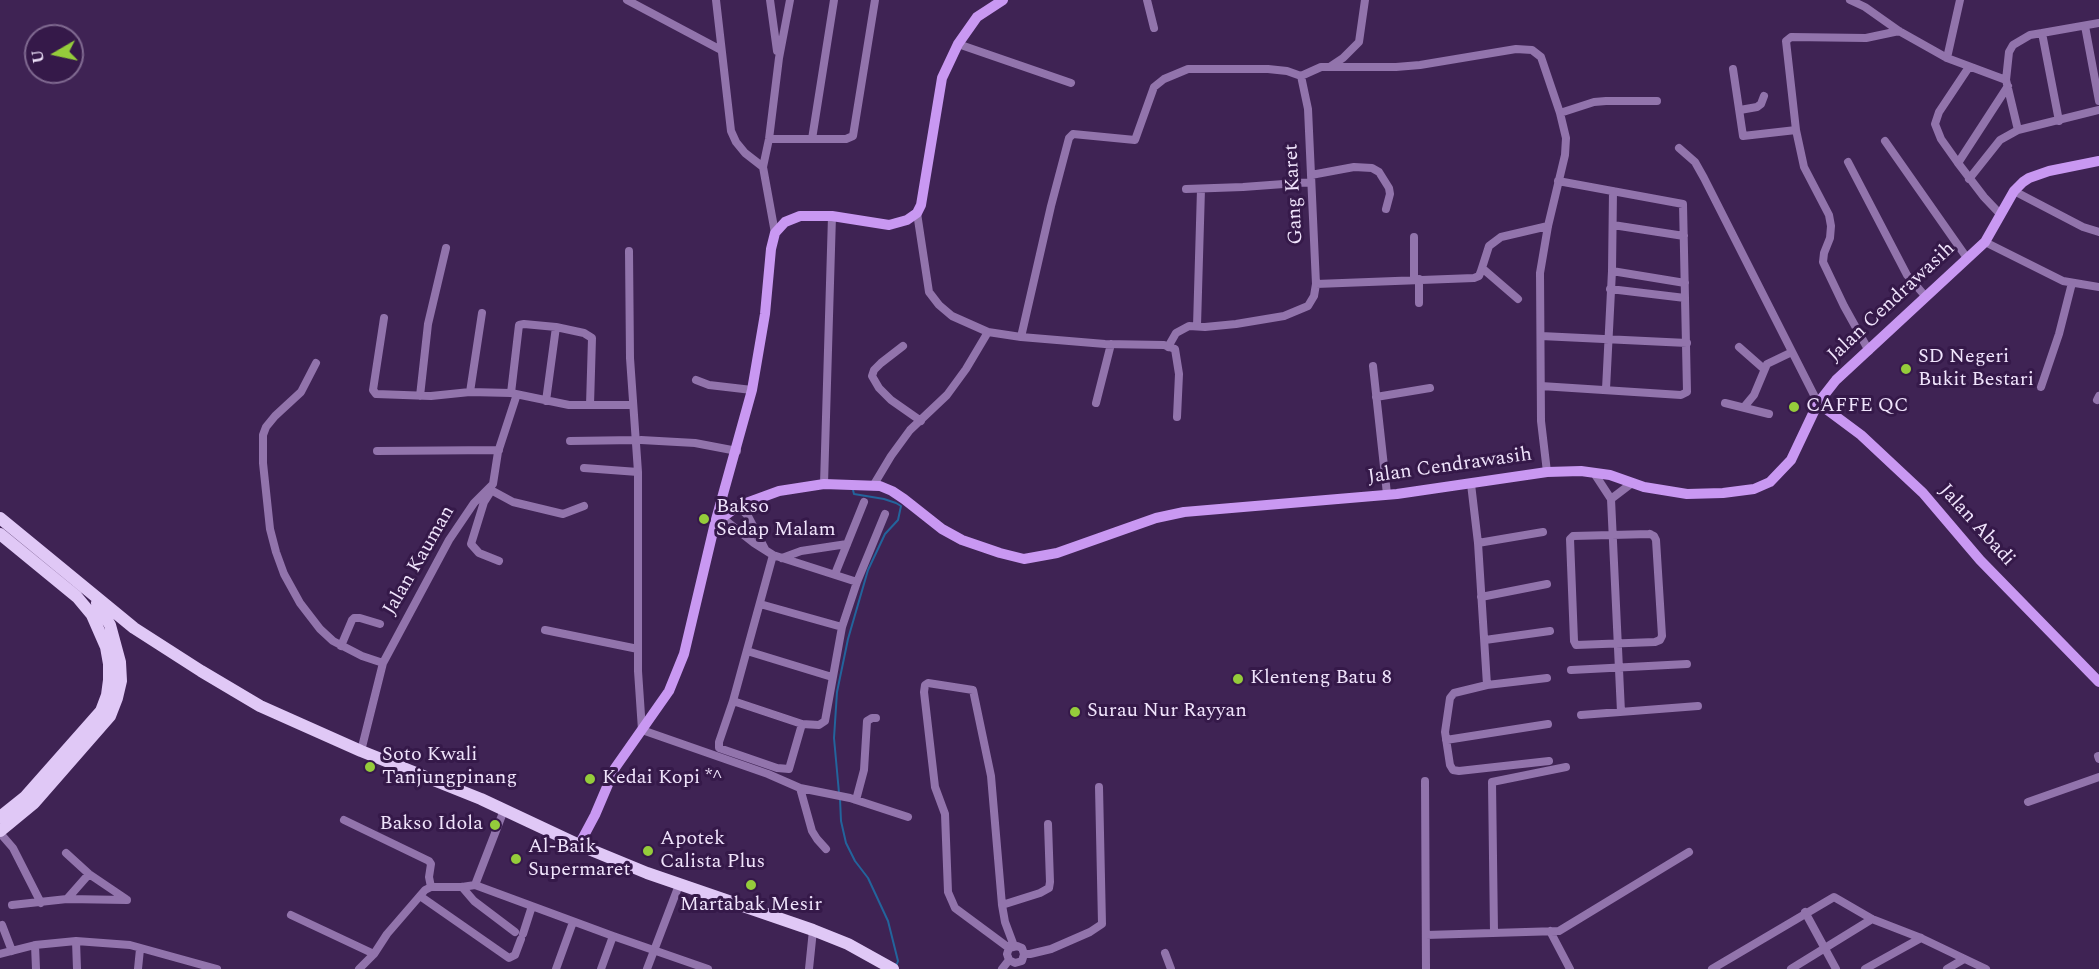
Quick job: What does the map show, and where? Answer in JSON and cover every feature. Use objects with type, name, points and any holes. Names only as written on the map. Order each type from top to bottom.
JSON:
[{"type":"main road","points":[[0,518],[134,628],[260,706],[504,810],[579,845],[679,885],[813,930],[868,954],[893,969]]},
{"type":"main road","points":[[0,534],[77,597],[92,615],[106,647],[109,680],[107,696],[101,711],[26,797],[0,817]]},
{"type":"main road","points":[[0,832],[34,803],[110,716],[117,698],[121,681],[116,645],[110,625],[102,610],[85,588]]},
{"type":"main road","points":[[116,645],[116,636],[121,628],[134,628]]},
{"type":"street","points":[[627,0],[721,50]]},
{"type":"street","points":[[716,0],[731,131],[744,153],[763,167]]},
{"type":"street","points":[[770,0],[778,58]]},
{"type":"street","points":[[775,233],[763,167],[769,139],[778,58],[790,0]]},
{"type":"street","points":[[812,139],[834,0]]},
{"type":"street","points":[[769,139],[846,140],[853,136],[875,0]]},
{"type":"street","points":[[579,845],[615,768],[669,691],[684,654],[752,390],[765,314],[771,249],[775,233],[779,226],[800,216],[832,216],[889,225],[907,220],[917,213],[921,205],[939,89],[958,44],[977,17],[1003,0]]},
{"type":"street","points":[[1147,0],[1154,28]]},
{"type":"street","points":[[1329,67],[1343,58],[1359,42],[1365,0]]},
{"type":"street","points":[[1850,0],[1947,58],[2007,83]]},
{"type":"street","points":[[1947,58],[1960,0]]},
{"type":"street","points":[[2018,130],[2007,83],[2009,52],[2013,45],[2030,35],[2099,23]]},
{"type":"street","points":[[2085,26],[2099,101]]},
{"type":"street","points":[[1869,351],[1824,267],[1823,258],[1832,234],[1831,221],[1805,171],[1796,130],[1787,39],[1791,37],[1866,38],[1899,31]]},
{"type":"street","points":[[2042,33],[2059,121]]},
{"type":"street","points":[[958,44],[1071,83]]},
{"type":"street","points":[[1021,337],[1069,138],[1073,134],[1135,140],[1150,97],[1158,83],[1188,69],[1197,68],[1268,69],[1287,71],[1301,76],[1312,70],[1329,67],[1420,65],[1526,48],[1541,57],[1566,138],[1565,155],[1548,226],[1540,273],[1541,421],[1547,472]]},
{"type":"street","points":[[1969,67],[1936,121],[1937,130],[1969,179],[2001,215]]},
{"type":"street","points":[[1733,69],[1743,136],[1796,130]]},
{"type":"street","name":"Gang Karet","points":[[1301,76],[1308,109],[1316,284]]},
{"type":"street","points":[[1958,163],[2007,83]]},
{"type":"street","points":[[1740,110],[1757,107],[1764,96]]},
{"type":"street","points":[[1560,113],[1594,102],[1657,101]]},
{"type":"street","points":[[1969,179],[2000,140],[2018,130],[2099,110]]},
{"type":"street","points":[[1885,141],[1967,258]]},
{"type":"street","points":[[1679,148],[1694,161],[1704,178],[1818,403]]},
{"type":"street","points":[[1985,242],[2014,192],[2023,182],[2037,174],[2099,161]]},
{"type":"street","points":[[1848,162],[1907,275],[1926,297]]},
{"type":"street","points":[[1186,189],[1311,178],[1354,167],[1372,168],[1379,172],[1389,188],[1390,194],[1386,209]]},
{"type":"street","points":[[1541,386],[1685,394],[1686,392],[1683,203],[1558,181]]},
{"type":"street","points":[[1197,326],[1201,189]]},
{"type":"street","points":[[1606,389],[1612,271],[1613,191]]},
{"type":"street","points":[[2014,192],[2084,227],[2099,232]]},
{"type":"street","points":[[917,213],[929,292],[952,316],[988,332],[1021,337],[1172,348]]},
{"type":"street","points":[[824,484],[832,216]]},
{"type":"street","points":[[1613,225],[1684,236]]},
{"type":"street","points":[[1177,417],[1179,374],[1172,348],[1180,330],[1197,326],[1236,324],[1296,312],[1308,306],[1314,296],[1316,284],[1474,278],[1479,276],[1489,246],[1501,237],[1548,226]]},
{"type":"street","points":[[1414,237],[1419,303]]},
{"type":"street","name":"Jalan Cendrawasih","points":[[718,520],[738,506],[779,491],[824,484],[873,486],[892,491],[942,529],[962,540],[1024,559],[1057,553],[1156,518],[1185,512],[1387,494],[1547,472],[1581,471],[1610,475],[1632,483],[1687,494],[1723,493],[1761,486],[1776,476],[1791,460],[1818,403],[1836,380],[1985,242],[2049,275],[2072,283],[2099,287]]},
{"type":"street","points":[[420,396],[428,324],[446,248]]},
{"type":"street","points":[[629,250],[632,405],[639,440],[638,649],[642,730]]},
{"type":"street","points":[[1482,268],[1518,299]]},
{"type":"street","points":[[1612,271],[1685,283]]},
{"type":"street","points":[[2041,387],[2059,334],[2072,283]]},
{"type":"street","points":[[1610,289],[1685,298]]},
{"type":"street","points":[[470,392],[482,313]]},
{"type":"street","points":[[384,318],[372,390],[379,395],[420,396],[470,392],[514,394],[569,405],[632,405]]},
{"type":"street","name":"Jalan Kauman","points":[[361,751],[383,663],[449,540],[474,503],[490,490],[493,484],[499,450],[514,394],[519,325],[556,327]]},
{"type":"street","points":[[546,401],[556,327],[584,333],[592,338],[590,405]]},
{"type":"street","points":[[873,486],[910,430],[947,396],[988,332]]},
{"type":"street","points":[[1541,336],[1687,343]]},
{"type":"street","points":[[1096,403],[1111,344]]},
{"type":"street","points":[[903,346],[881,363],[872,376],[879,388],[891,400],[921,421]]},
{"type":"street","points":[[1739,347],[1764,369]]},
{"type":"street","points":[[1744,407],[1756,391],[1764,369],[1773,360],[1792,352]]},
{"type":"street","points":[[316,363],[301,392],[266,427],[263,435],[263,463],[270,529],[284,574],[300,603],[320,629],[341,646],[383,663]]},
{"type":"street","points":[[1372,366],[1387,494]]},
{"type":"street","points":[[696,380],[709,385],[752,390]]},
{"type":"street","points":[[1376,397],[1430,388]]},
{"type":"street","points":[[1725,403],[1769,414]]},
{"type":"street","name":"Jalan Abadi","points":[[1818,403],[1861,435],[1923,493],[1980,560],[2099,682]]},
{"type":"street","points":[[570,441],[639,440],[695,443],[736,451]]},
{"type":"street","points":[[377,451],[499,450]]},
{"type":"street","points":[[584,468],[638,472]]},
{"type":"street","points":[[1594,473],[1611,499],[1621,712]]},
{"type":"street","points":[[1471,483],[1478,543],[1487,685]]},
{"type":"street","points":[[1611,499],[1632,483]]},
{"type":"street","points":[[499,561],[478,553],[471,544],[490,490],[513,502],[563,514],[584,506]]},
{"type":"street","points":[[835,574],[864,502]]},
{"type":"street","points":[[738,506],[748,516],[774,555],[719,748],[724,752],[777,768],[789,769],[802,724]]},
{"type":"street","points":[[733,701],[802,724],[819,726],[825,721],[842,627],[857,582],[885,514]]},
{"type":"street","points":[[718,520],[774,555],[857,582]]},
{"type":"street","points":[[1478,543],[1544,532]]},
{"type":"street","points":[[1650,534],[1656,540],[1662,636],[1655,642],[1619,643],[1576,645],[1574,641],[1570,539],[1573,536],[1650,534]]},
{"type":"street","points":[[774,555],[847,544]]},
{"type":"street","points":[[1481,597],[1547,584]]},
{"type":"street","points":[[760,604],[842,627]]},
{"type":"street","points":[[341,646],[354,618],[380,624]]},
{"type":"street","points":[[545,630],[638,649]]},
{"type":"street","points":[[1485,640],[1550,631]]},
{"type":"street","points":[[747,651],[832,677]]},
{"type":"street","points":[[1571,670],[1687,664]]},
{"type":"street","points":[[1547,678],[1487,685],[1454,693],[1448,703],[1445,732],[1450,765],[1453,770],[1549,761]]},
{"type":"street","points":[[1002,969],[1022,961],[1024,954],[1022,948],[1012,947],[955,908],[948,892],[945,814],[936,787],[924,692],[925,685],[928,683],[973,690],[991,776],[1002,904],[1012,947]]},
{"type":"street","points":[[1581,715],[1698,706]]},
{"type":"street","points":[[856,800],[864,770],[867,722],[876,718]]},
{"type":"street","points":[[1446,740],[1548,724]]},
{"type":"street","points":[[642,730],[768,774],[800,788],[856,800],[908,818]]},
{"type":"street","points":[[1494,933],[1492,782],[1566,767]]},
{"type":"street","points":[[2028,802],[2099,777]]},
{"type":"street","points":[[1425,781],[1426,969]]},
{"type":"street","points":[[1024,954],[1051,949],[1090,932],[1102,924],[1099,787]]},
{"type":"street","points":[[800,788],[813,831],[826,849]]},
{"type":"street","points":[[475,885],[504,810]]},
{"type":"street","points":[[344,820],[429,861],[431,886]]},
{"type":"street","points":[[1002,904],[1040,893],[1049,888],[1048,824]]},
{"type":"street","points":[[0,832],[13,848],[41,903]]},
{"type":"street","points":[[1426,935],[1559,931],[1689,852]]},
{"type":"street","points":[[12,905],[67,899],[127,900],[89,874],[66,853]]},
{"type":"street","points":[[67,899],[89,874]]},
{"type":"street","points":[[359,969],[431,886],[475,885],[708,969]]},
{"type":"street","points":[[647,969],[679,885]]},
{"type":"street","points":[[462,887],[474,901],[520,935]]},
{"type":"street","points":[[420,896],[509,958],[515,955],[520,935],[532,906]]},
{"type":"street","points":[[1712,969],[1834,897],[1872,919],[1921,938],[1986,969]]},
{"type":"street","points":[[1805,913],[1836,969]]},
{"type":"street","points":[[291,915],[374,954]]},
{"type":"street","points":[[1791,969],[1872,919]]},
{"type":"street","points":[[556,969],[573,922]]},
{"type":"street","points":[[2,925],[12,951]]},
{"type":"street","points":[[809,969],[813,930]]},
{"type":"street","points":[[1550,931],[1570,969]]},
{"type":"street","points":[[601,969],[613,936]]},
{"type":"street","points":[[1865,969],[1921,938]]},
{"type":"street","points":[[0,954],[35,945],[76,940],[130,945],[217,969]]},
{"type":"street","points":[[76,940],[77,969]]},
{"type":"street","points":[[35,945],[36,969]]},
{"type":"street","points":[[1012,947],[1007,954],[1012,964]]},
{"type":"street","points":[[138,969],[140,949]]},
{"type":"street","points":[[1165,953],[1171,969]]},
{"type":"street","points":[[1947,969],[1964,959]]},
{"type":"waterway","points":[[839,793],[834,738],[837,692],[848,639],[868,570],[885,534],[898,520],[901,506],[884,499],[854,494],[853,490]]},
{"type":"waterway","points":[[840,799],[841,821],[846,843],[855,861],[868,878],[888,921],[898,961],[896,966]]},
{"type":"place","name":"SD Negeri Bukit Bestari","points":[[1906,369]]},
{"type":"place","name":"CAFFE QC","points":[[1794,407]]},
{"type":"place","name":"Bakso Sedap Malam","points":[[704,519]]},
{"type":"place","name":"Klenteng Batu 8","points":[[1238,679]]},
{"type":"place","name":"Surau Nur Rayyan","points":[[1075,712]]},
{"type":"place","name":"Soto Kwali Tanjungpinang","points":[[370,767]]},
{"type":"place","name":"Kedai Kopi *^","points":[[590,779]]},
{"type":"place","name":"Bakso Idola","points":[[495,825]]},
{"type":"place","name":"Apotek Calista Plus","points":[[648,851]]},
{"type":"place","name":"Al-Baik Supermaret","points":[[516,859]]},
{"type":"place","name":"Martabak Mesir","points":[[751,885]]}]
